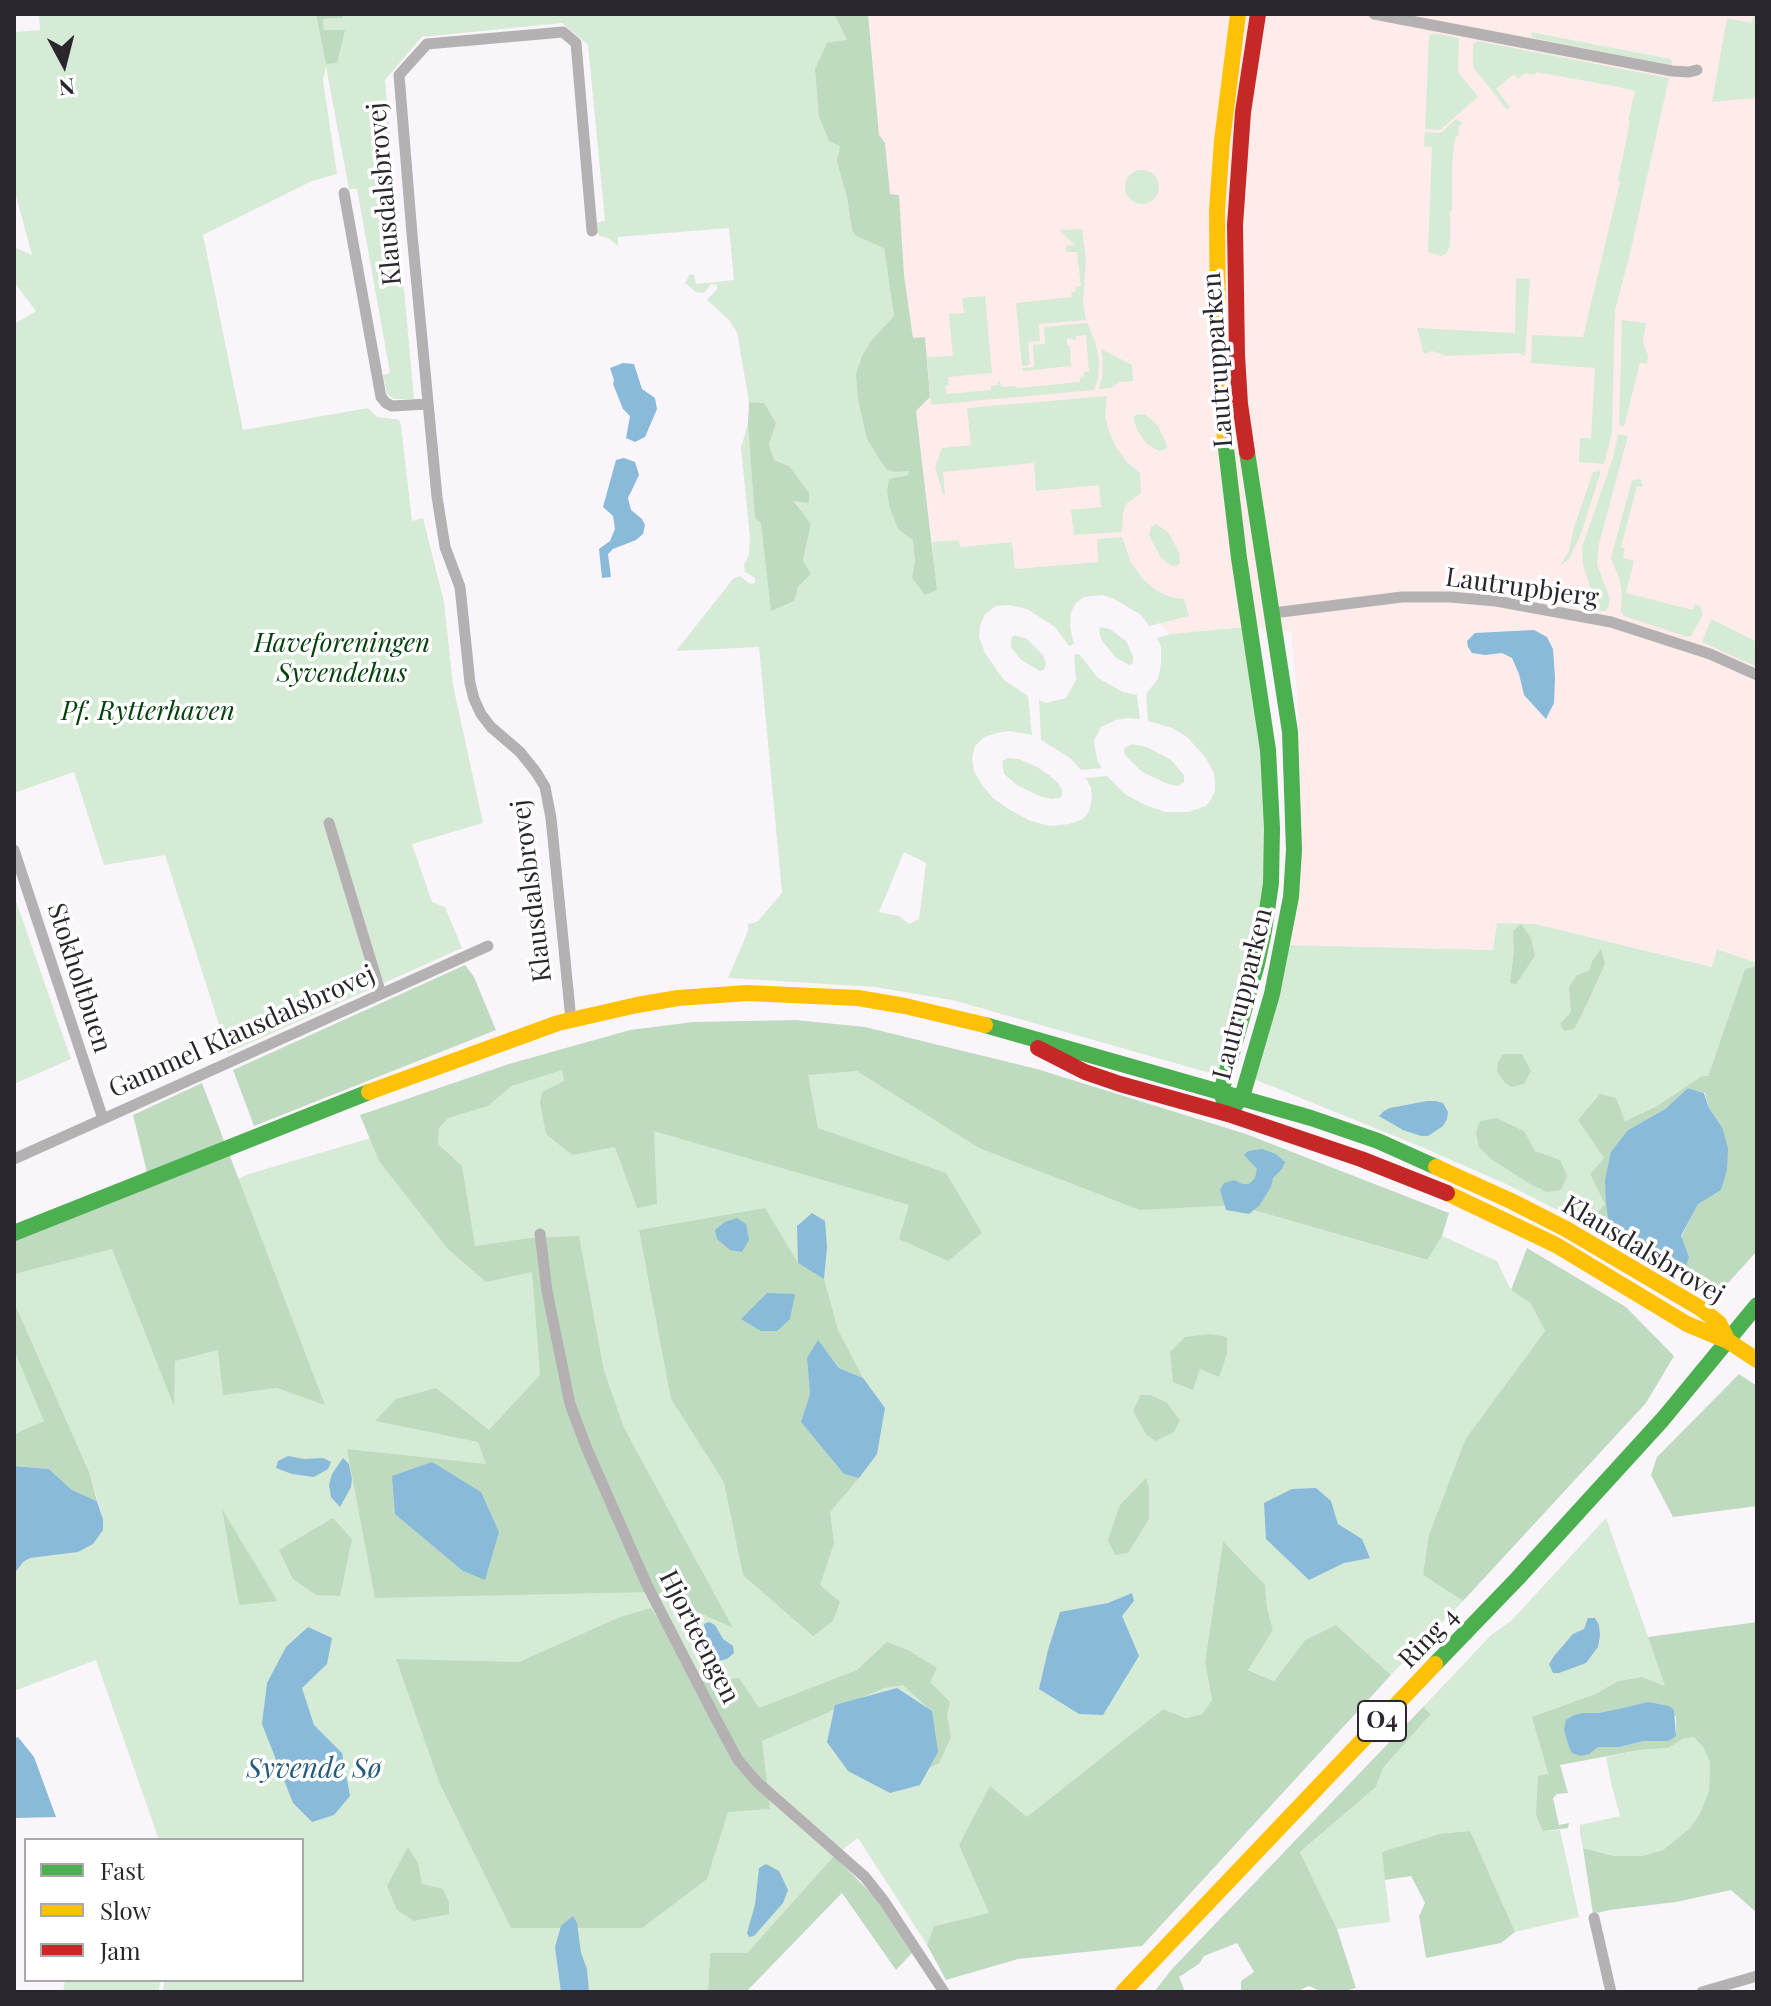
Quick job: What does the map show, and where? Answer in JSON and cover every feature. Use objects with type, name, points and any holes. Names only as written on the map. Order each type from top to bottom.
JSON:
[{"type":"street","name":"Lautrupparken","points":[[1228,1114],[1221,1092],[1264,931],[1271,883],[1272,828],[1268,750],[1226,457],[1216,290],[1222,141],[1238,14]]},
{"type":"street","name":"Lautrupparken","points":[[1228,1114],[1242,1097],[1272,994],[1291,897],[1294,809],[1290,732],[1240,404],[1235,225],[1241,137],[1258,14]]},
{"type":"street","points":[[1374,14],[1672,71],[1697,70]]},
{"type":"street","name":"Klausdalsbrovej","points":[[571,1020],[551,818],[545,787],[520,752],[486,720],[474,699],[460,587],[443,534],[428,404],[399,75],[427,44],[563,32],[576,43],[592,231]]},
{"type":"street","name":"Klausdalsbrovej","points":[[344,193],[381,397],[392,406],[428,404]]},
{"type":"street","name":"Lautrupbjerg","points":[[1273,613],[1402,597],[1496,601],[1611,622],[1710,654],[1757,675]]},
{"type":"street","points":[[1249,616],[1273,613]]},
{"type":"street","points":[[329,823],[381,994]]},
{"type":"street","name":"Stokholtbuen","points":[[14,850],[103,1119]]},
{"type":"street","name":"Gammel Klausdalsbrovej","points":[[14,1159],[488,946]]},
{"type":"street","name":"Klausdalsbrovej","points":[[14,1233],[386,1085],[571,1020],[678,998],[787,993],[858,998],[997,1028],[1242,1097],[1378,1141],[1566,1229],[1700,1308],[1719,1323],[1728,1341]]},
{"type":"street","name":"Klausdalsbrovej","points":[[997,1028],[1085,1072],[1228,1114],[1361,1159],[1446,1193],[1556,1245],[1687,1324],[1728,1341]]},
{"type":"street","name":"Hjorteengen","points":[[540,1234],[547,1291],[570,1404],[647,1585],[716,1719],[738,1760],[757,1782],[865,1877],[944,1992]]},
{"type":"street","name":"Ring 4","points":[[1123,1992],[1639,1447],[1757,1305]]},
{"type":"street","points":[[1728,1341],[1757,1360]]},
{"type":"street","points":[[1594,1918],[1611,1992]]},
{"type":"street","points":[[1702,1992],[1757,1976]]},
{"type":"shaded area","points":[[868,14],[1757,14],[1757,963],[1718,949],[1713,967],[1536,924],[1497,923],[1493,950],[1288,945],[1301,798],[1291,631],[1245,627],[1170,634],[1099,562],[1015,569],[1012,542],[959,547],[958,540],[932,542],[916,411],[930,397],[925,338],[913,339],[898,195],[890,195],[885,144],[879,135]]},
{"type":"green space","points":[[39,14],[316,14],[327,64],[344,30],[324,30],[323,19],[343,18],[343,14],[834,14],[847,40],[840,145],[852,230],[856,236],[884,247],[894,316],[884,328],[867,439],[886,469],[909,470],[915,563],[936,590],[932,542],[959,540],[960,547],[1012,542],[1015,569],[1098,562],[1097,539],[1122,537],[1131,563],[1144,580],[1157,591],[1184,599],[1189,616],[1149,626],[1141,615],[1114,599],[1103,595],[1084,597],[1071,612],[1074,644],[1069,646],[1055,627],[1027,609],[996,606],[985,614],[979,637],[985,653],[1004,680],[1028,696],[1032,735],[1009,731],[997,733],[984,737],[975,746],[972,758],[974,771],[982,785],[1010,810],[1031,821],[1050,826],[1083,819],[1089,812],[1092,798],[1086,778],[1107,776],[1125,794],[1165,812],[1188,812],[1206,806],[1215,791],[1215,781],[1205,757],[1187,737],[1172,728],[1148,721],[1146,694],[1158,679],[1161,664],[1161,647],[1157,638],[1245,627],[1263,757],[1267,828],[1251,967],[1217,1075],[952,1000],[875,987],[728,978],[748,931],[748,924],[757,922],[782,893],[759,647],[676,651],[733,579],[740,576],[750,584],[755,583],[755,578],[745,572],[744,565],[749,555],[750,538],[741,448],[748,423],[761,523],[798,587],[811,574],[803,560],[811,524],[794,500],[789,466],[774,460],[764,403],[749,402],[737,332],[707,300],[717,285],[711,284],[704,293],[696,292],[685,283],[690,274],[694,275],[696,284],[734,280],[729,228],[618,237],[618,246],[596,232],[594,223],[605,221],[588,45],[562,23],[422,37],[385,80],[414,399],[394,399],[387,394],[383,375],[390,373],[357,189],[349,189],[326,67],[323,80],[337,174],[312,181],[203,235],[243,430],[368,408],[377,417],[399,420],[412,521],[423,518],[444,602],[453,685],[483,823],[412,844],[432,902],[445,907],[462,948],[228,1053],[165,855],[104,865],[74,772],[14,793],[14,324],[36,311],[14,282],[14,247],[32,255],[14,188],[14,39],[15,32],[40,30]],"holes":[[[904,852],[926,863],[919,919],[909,924],[899,916],[879,912]]]},
{"type":"green space","points":[[316,14],[343,14],[343,18],[323,19],[324,30],[345,30],[337,63],[326,64]]},
{"type":"green space","points":[[834,14],[868,14],[879,135],[885,143],[890,194],[899,195],[904,275],[913,338],[925,337],[930,397],[916,411],[937,590],[925,595],[912,578],[915,563],[913,540],[898,529],[887,491],[889,479],[908,475],[909,471],[895,472],[886,469],[881,462],[867,439],[858,399],[856,374],[862,356],[894,316],[884,248],[856,236],[852,230],[837,161],[840,146],[829,141],[819,116],[815,69],[827,43],[847,40]]},
{"type":"green space","points":[[1753,14],[1757,14],[1757,98],[1712,102],[1727,18],[1752,23]]},
{"type":"green space","points":[[1530,32],[1670,59],[1672,62],[1671,65],[1538,39]]},
{"type":"green space","points":[[1434,33],[1459,38],[1458,72],[1478,97],[1440,130],[1425,129],[1429,36]]},
{"type":"green space","points":[[1477,41],[1669,78],[1615,311],[1612,433],[1604,464],[1579,462],[1580,438],[1591,438],[1595,368],[1531,363],[1532,335],[1583,337],[1620,182],[1635,91],[1536,72],[1535,75],[1525,73],[1518,79],[1514,74],[1496,89],[1510,107],[1507,110],[1473,67],[1473,44]]},
{"type":"green space","points":[[1456,119],[1463,123],[1455,137],[1450,246],[1441,256],[1428,252],[1432,147],[1424,146],[1425,132],[1441,133]]},
{"type":"green space","points":[[1142,170],[1154,175],[1159,187],[1154,199],[1142,204],[1130,199],[1125,187],[1130,175]]},
{"type":"green space","points":[[1082,229],[1086,260],[1083,303],[1086,320],[1039,324],[1040,341],[1028,342],[1030,363],[1022,366],[1016,303],[1072,297],[1075,287],[1081,286],[1077,252],[1066,252],[1066,246],[1075,245],[1059,230]]},
{"type":"green space","points":[[1516,278],[1530,279],[1525,356],[1518,353],[1446,356],[1432,351],[1424,354],[1417,328],[1515,333]]},
{"type":"green space","points":[[985,296],[992,373],[948,377],[949,385],[945,386],[947,394],[991,390],[991,386],[998,385],[998,381],[1001,387],[1017,388],[1080,382],[1084,372],[1089,371],[1086,335],[1076,336],[1076,340],[1067,338],[1071,366],[1023,371],[1022,368],[1034,367],[1033,345],[1045,344],[1044,327],[1087,323],[1099,359],[1094,390],[931,405],[927,357],[953,356],[949,314],[964,313],[962,298]]},
{"type":"green space","points":[[1622,320],[1646,323],[1643,342],[1648,356],[1647,364],[1640,363],[1624,427],[1619,425]]},
{"type":"green space","points":[[1101,349],[1132,365],[1133,381],[1099,389],[1103,359]]},
{"type":"green space","points":[[1107,396],[1105,416],[1109,432],[1126,461],[1140,473],[1141,493],[1126,504],[1122,532],[1074,535],[1071,510],[1101,507],[1099,485],[1036,491],[1034,463],[943,472],[943,494],[935,467],[942,448],[971,445],[967,408]]},
{"type":"green space","points":[[749,402],[764,403],[776,423],[769,444],[774,460],[789,466],[809,493],[809,503],[794,501],[811,524],[803,560],[811,574],[798,587],[794,601],[771,611],[761,523],[755,518]]},
{"type":"green space","points":[[1146,415],[1158,426],[1167,449],[1159,451],[1147,444],[1138,432],[1133,417]]},
{"type":"green space","points":[[1618,434],[1628,436],[1599,544],[1597,564],[1610,599],[1606,611],[1600,611],[1595,609],[1583,565],[1582,547],[1614,455]]},
{"type":"green space","points":[[1601,471],[1581,534],[1569,559],[1560,566],[1569,551],[1593,472]]},
{"type":"green space","points":[[1640,479],[1643,487],[1637,486],[1621,547],[1625,548],[1623,558],[1634,561],[1626,593],[1693,610],[1695,604],[1700,606],[1703,614],[1691,636],[1624,616],[1621,611],[1620,581],[1611,558],[1632,480]]},
{"type":"green space","points":[[1156,524],[1168,532],[1179,552],[1178,565],[1172,566],[1161,558],[1149,534]]},
{"type":"green space","points":[[1711,619],[1757,642],[1757,667],[1702,642]]},
{"type":"green space","points":[[1101,627],[1110,629],[1126,641],[1133,663],[1129,665],[1115,657],[1101,639]]},
{"type":"green space","points":[[1015,635],[1027,639],[1043,655],[1046,663],[1044,670],[1040,671],[1021,660],[1011,647],[1011,638]]},
{"type":"green space","points":[[1079,654],[1098,678],[1123,692],[1137,695],[1140,719],[1116,720],[1101,727],[1094,741],[1097,760],[1102,768],[1081,770],[1070,758],[1041,740],[1039,700],[1046,703],[1066,698],[1076,680],[1074,655]]},
{"type":"green space","points":[[1132,744],[1147,747],[1171,760],[1184,775],[1184,782],[1178,786],[1168,784],[1142,772],[1125,755],[1124,748]]},
{"type":"green space","points":[[1019,759],[1049,775],[1062,790],[1060,798],[1039,796],[1017,785],[1004,774],[1002,761]]},
{"type":"green space","points":[[14,895],[71,1059],[14,1084]]},
{"type":"green space","points":[[1497,923],[1536,924],[1712,967],[1717,949],[1757,963],[1757,966],[1745,969],[1708,1076],[1625,1121],[1605,1158],[1590,1174],[1606,1203],[1587,1225],[1506,1184],[1424,1148],[1254,1079],[1288,945],[1493,950]]},
{"type":"green space","points":[[1521,924],[1531,938],[1535,956],[1516,984],[1510,983],[1513,931]]},
{"type":"green space","points":[[1601,949],[1605,964],[1574,1029],[1564,1031],[1560,1024],[1571,1012],[1569,987],[1577,975],[1589,971]]},
{"type":"green space","points":[[465,965],[474,977],[496,1030],[254,1126],[233,1070]]},
{"type":"green space","points":[[1757,966],[1757,1251],[1719,1293],[1669,1272],[1587,1225],[1605,1204],[1590,1174],[1604,1158],[1578,1120],[1600,1094],[1616,1098],[1625,1121],[1655,1107],[1702,1076],[1708,1076],[1745,969]],"holes":[[[1688,1088],[1705,1093],[1709,1108],[1722,1127],[1721,1190],[1698,1203],[1668,1264],[1609,1225],[1628,1130],[1665,1109]]]},
{"type":"green space","points":[[796,1020],[865,1027],[1037,1069],[1246,1134],[1449,1213],[1442,1236],[1427,1260],[1236,1205],[1140,1210],[979,1148],[857,1071],[808,1075],[818,1128],[946,1173],[982,1233],[948,1261],[899,1239],[909,1205],[654,1131],[657,1204],[637,1208],[615,1147],[572,1155],[546,1134],[540,1103],[542,1092],[564,1081],[562,1070],[512,1086],[488,1106],[448,1118],[439,1128],[438,1144],[462,1166],[475,1246],[530,1238],[579,1236],[604,1371],[624,1428],[733,1628],[654,1592],[375,1598],[347,1449],[486,1464],[478,1442],[375,1421],[396,1399],[436,1388],[489,1430],[540,1375],[532,1272],[486,1282],[448,1249],[379,1161],[360,1115],[509,1064],[630,1030],[693,1022]]},
{"type":"green space","points":[[801,1048],[1236,1205],[1426,1260],[1442,1236],[1497,1261],[1511,1290],[1531,1304],[1545,1331],[1466,1438],[1423,1575],[1463,1601],[1391,1675],[1336,1625],[1305,1640],[1274,1681],[1247,1669],[1273,1630],[1265,1586],[1223,1541],[1205,1662],[1212,1700],[1202,1714],[1186,1718],[1163,1709],[1027,1818],[991,1787],[990,1913],[934,1926],[927,1945],[858,1838],[834,1856],[747,1953],[710,1953],[708,1992],[163,1992],[164,1982],[304,1982],[304,1838],[158,1838],[96,1660],[14,1691],[16,1570],[30,1558],[78,1552],[103,1519],[90,1474],[14,1302],[14,1272],[252,1173],[493,1102],[512,1086],[562,1069]]},
{"type":"green space","points":[[1503,1054],[1522,1054],[1531,1071],[1524,1084],[1511,1087],[1505,1083],[1497,1071]]},
{"type":"green space","points":[[202,1083],[325,1405],[277,1388],[223,1395],[218,1350],[175,1361],[174,1406],[112,1249],[14,1274],[14,1241],[150,1185],[133,1115]]},
{"type":"green space","points":[[1496,1118],[1524,1131],[1535,1151],[1560,1160],[1567,1176],[1561,1190],[1547,1192],[1530,1184],[1491,1159],[1479,1147],[1476,1133],[1480,1121]]},
{"type":"green space","points":[[765,1208],[798,1263],[824,1279],[838,1330],[863,1378],[840,1368],[818,1341],[807,1358],[810,1394],[801,1422],[844,1474],[859,1478],[830,1512],[834,1543],[820,1585],[840,1602],[833,1621],[813,1636],[743,1575],[724,1482],[671,1399],[639,1230]]},
{"type":"green space","points":[[1527,1248],[1626,1307],[1674,1356],[1646,1403],[1463,1601],[1423,1575],[1429,1535],[1466,1438],[1545,1331],[1531,1304],[1511,1290]]},
{"type":"green space","points":[[14,1302],[90,1474],[97,1501],[72,1490],[49,1469],[14,1466],[14,1434],[44,1421],[14,1350]]},
{"type":"green space","points":[[1209,1334],[1227,1337],[1227,1354],[1219,1377],[1200,1369],[1193,1390],[1173,1382],[1170,1352],[1185,1337]]},
{"type":"green space","points":[[14,1350],[45,1421],[14,1434]]},
{"type":"green space","points":[[1739,1374],[1757,1386],[1757,1506],[1673,1517],[1651,1475],[1657,1457]]},
{"type":"green space","points":[[1141,1395],[1151,1395],[1167,1403],[1180,1420],[1174,1432],[1155,1441],[1146,1434],[1133,1411]]},
{"type":"green space","points":[[1146,1478],[1149,1519],[1128,1553],[1115,1555],[1108,1540],[1120,1505]]},
{"type":"green space","points":[[222,1509],[277,1600],[277,1601],[239,1605]]},
{"type":"green space","points":[[333,1518],[352,1539],[340,1596],[316,1595],[293,1579],[279,1550]]},
{"type":"green space","points":[[1606,1518],[1666,1687],[1642,1677],[1618,1681],[1595,1694],[1533,1717],[1548,1775],[1544,1831],[1560,1830],[1579,1917],[1515,1932],[1469,1831],[1382,1852],[1390,1922],[1337,1929],[1300,1852],[1376,1787],[1383,1768],[1431,1714],[1423,1707],[1491,1635],[1511,1621]]},
{"type":"green space","points":[[1223,1541],[1265,1585],[1273,1630],[1248,1670],[1274,1681],[1305,1640],[1336,1625],[1391,1675],[1142,1946],[1018,1959],[946,1980],[927,1945],[934,1926],[989,1913],[959,1845],[990,1786],[1027,1817],[1163,1709],[1186,1718],[1202,1714],[1212,1700],[1205,1662]]},
{"type":"green space","points":[[651,1608],[701,1681],[739,1678],[759,1708],[857,1670],[887,1642],[908,1650],[937,1668],[930,1682],[950,1702],[947,1715],[951,1737],[939,1763],[925,1770],[929,1709],[903,1685],[884,1688],[762,1741],[770,1809],[728,1812],[707,1879],[642,1928],[511,1928],[440,1784],[396,1659],[519,1662],[620,1617]]},
{"type":"green space","points":[[1757,1622],[1757,1913],[1731,1890],[1593,1914],[1583,1848],[1614,1856],[1642,1856],[1663,1850],[1691,1827],[1700,1813],[1709,1791],[1710,1762],[1694,1737],[1683,1739],[1668,1748],[1560,1765],[1568,1793],[1557,1794],[1553,1798],[1559,1825],[1569,1823],[1568,1828],[1543,1831],[1536,1815],[1538,1776],[1548,1774],[1532,1717],[1595,1694],[1618,1681],[1642,1677],[1665,1686],[1648,1637]],"holes":[[[1635,1706],[1676,1716],[1676,1735],[1669,1741],[1598,1747],[1583,1713]]]},
{"type":"green space","points":[[1423,1707],[1431,1714],[1383,1768],[1376,1787],[1300,1852],[1337,1929],[1356,1988],[1322,1992],[1309,1986],[1295,1992],[1241,1992],[1241,1981],[1254,1972],[1237,1943],[1204,1956],[1199,1964],[1179,1977],[1184,1989],[1182,1992],[1154,1992],[1172,1969]]},
{"type":"green space","points":[[1694,1737],[1710,1762],[1710,1774],[1709,1791],[1691,1827],[1663,1850],[1642,1856],[1614,1856],[1583,1848],[1580,1825],[1620,1816],[1606,1757],[1668,1748],[1683,1739]]},
{"type":"green space","points":[[1470,1831],[1515,1932],[1501,1943],[1426,1958],[1419,1916],[1425,1903],[1411,1876],[1385,1880],[1382,1852],[1440,1834]]},
{"type":"green space","points":[[408,1847],[418,1863],[422,1884],[443,1889],[449,1902],[449,1914],[414,1921],[397,1910],[387,1886]]},
{"type":"green space","points":[[834,1856],[875,1897],[912,1953],[896,1970],[842,1893],[746,1992],[708,1992],[710,1953],[747,1953]]},
{"type":"green space","points":[[65,1982],[160,1982],[159,1992],[63,1992]]},
{"type":"water","points":[[623,363],[634,364],[642,389],[655,398],[657,409],[645,437],[635,442],[626,438],[630,416],[623,409],[610,368]]},
{"type":"water","points":[[624,458],[635,462],[639,475],[628,498],[631,510],[645,525],[643,534],[636,540],[608,554],[611,577],[602,578],[599,549],[610,541],[615,529],[613,516],[603,507],[616,460]]},
{"type":"water","points":[[1534,630],[1547,637],[1553,649],[1554,703],[1546,719],[1524,695],[1512,658],[1502,653],[1472,653],[1467,641],[1475,633]]},
{"type":"water","points":[[1688,1088],[1704,1093],[1709,1108],[1722,1127],[1728,1148],[1727,1170],[1721,1190],[1698,1204],[1681,1236],[1689,1257],[1686,1266],[1677,1267],[1609,1225],[1605,1180],[1611,1152],[1628,1130],[1665,1109]]},
{"type":"water","points":[[1427,1101],[1443,1103],[1448,1112],[1443,1126],[1428,1136],[1403,1130],[1379,1116],[1390,1108]]},
{"type":"water","points":[[1262,1149],[1276,1154],[1285,1162],[1282,1169],[1273,1178],[1259,1206],[1249,1214],[1226,1210],[1220,1190],[1224,1183],[1234,1180],[1249,1184],[1255,1178],[1257,1169],[1244,1155],[1248,1151]]},
{"type":"water","points":[[812,1213],[825,1221],[827,1247],[824,1279],[798,1263],[797,1226]]},
{"type":"water","points":[[737,1218],[746,1224],[749,1240],[742,1252],[730,1250],[717,1239],[715,1230]]},
{"type":"water","points":[[767,1293],[795,1294],[790,1319],[777,1331],[761,1331],[741,1319]]},
{"type":"water","points":[[818,1340],[839,1368],[863,1378],[885,1408],[877,1454],[859,1478],[844,1474],[801,1422],[810,1394],[807,1358]]},
{"type":"water","points":[[288,1456],[323,1458],[331,1462],[328,1469],[314,1477],[292,1474],[276,1468],[278,1461]]},
{"type":"water","points":[[343,1458],[349,1464],[352,1479],[340,1507],[331,1497],[329,1485],[332,1474]]},
{"type":"water","points":[[432,1462],[481,1492],[499,1532],[485,1580],[463,1571],[395,1514],[392,1476]]},
{"type":"water","points":[[14,1466],[49,1469],[72,1490],[97,1501],[103,1530],[93,1544],[78,1552],[30,1558],[14,1574]]},
{"type":"water","points":[[1316,1488],[1331,1501],[1338,1524],[1362,1539],[1370,1558],[1344,1563],[1309,1580],[1266,1539],[1264,1503],[1292,1489]]},
{"type":"water","points":[[1132,1593],[1134,1601],[1122,1616],[1139,1656],[1103,1715],[1079,1714],[1039,1689],[1060,1612],[1108,1603]]},
{"type":"water","points":[[1588,1618],[1595,1618],[1599,1625],[1598,1647],[1586,1663],[1553,1673],[1549,1664],[1554,1656],[1573,1634],[1584,1629]]},
{"type":"water","points":[[709,1622],[733,1646],[734,1653],[727,1659],[714,1662],[706,1659],[697,1649],[705,1634],[704,1624]]},
{"type":"water","name":"Syvende Sø","points":[[308,1627],[332,1638],[327,1664],[302,1688],[314,1725],[342,1753],[350,1796],[334,1815],[312,1822],[293,1803],[262,1724],[267,1683],[286,1647]]},
{"type":"water","points":[[897,1688],[932,1711],[938,1752],[920,1785],[890,1793],[848,1771],[827,1742],[835,1705]]},
{"type":"water","points":[[1648,1702],[1674,1710],[1676,1736],[1669,1741],[1598,1747],[1580,1756],[1572,1753],[1564,1730],[1566,1720],[1583,1713],[1598,1713]]},
{"type":"water","points":[[18,1737],[34,1757],[56,1817],[14,1818],[14,1738]]},
{"type":"water","points":[[766,1864],[779,1871],[788,1890],[783,1903],[754,1936],[749,1937],[747,1933],[755,1905],[759,1868]]},
{"type":"water","points":[[573,1916],[587,1969],[589,1992],[561,1992],[555,1947],[561,1926]]},
{"type":"traffic: fast","points":[[1224,1101],[1221,1092],[1264,931],[1271,883],[1272,828],[1268,750],[1225,440]]},
{"type":"traffic: fast","points":[[1228,1114],[1242,1097],[1272,994],[1291,897],[1294,850],[1290,732],[1247,452]]},
{"type":"traffic: fast","points":[[985,1025],[1311,1118],[1378,1141],[1436,1167]]},
{"type":"traffic: fast","points":[[14,1233],[369,1092]]},
{"type":"traffic: fast","points":[[1435,1664],[1663,1419],[1757,1305]]},
{"type":"traffic: slow","points":[[1225,440],[1218,343],[1217,210],[1238,14]]},
{"type":"traffic: slow","points":[[369,1092],[558,1023],[678,998],[747,993],[858,998],[985,1025]]},
{"type":"traffic: slow","points":[[1436,1167],[1566,1229],[1700,1308],[1719,1323],[1728,1341]]},
{"type":"traffic: slow","points":[[1447,1193],[1556,1245],[1687,1324],[1728,1341],[1757,1360]]},
{"type":"traffic: slow","points":[[1123,1992],[1435,1664]]},
{"type":"traffic: jam","points":[[1247,452],[1237,355],[1235,225],[1243,112],[1258,14]]},
{"type":"traffic: jam","points":[[1038,1048],[1085,1072],[1228,1114],[1361,1159],[1447,1193]]},
{"type":"park label","name":"Haveforeningen Syvendehus","points":[[342,659]]},
{"type":"park label","name":"Pf. Rytterhaven","points":[[148,712]]}]
